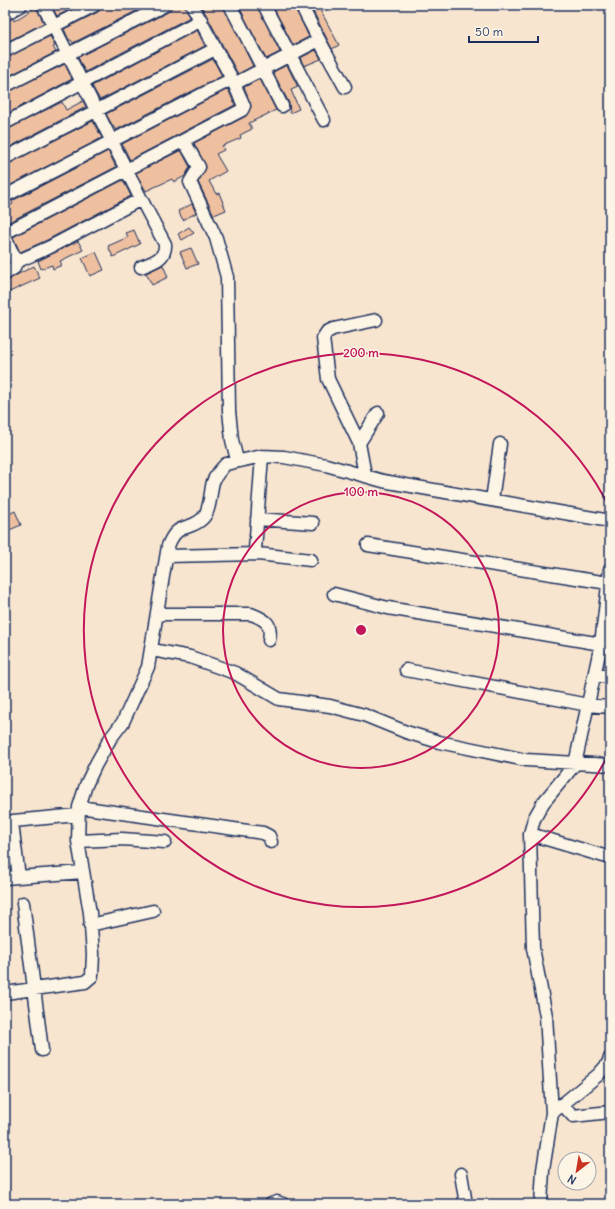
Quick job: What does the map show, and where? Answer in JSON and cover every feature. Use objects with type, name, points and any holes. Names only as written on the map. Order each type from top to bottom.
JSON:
[{"type":"street","points":[[5,14],[21,5]]},
{"type":"street","points":[[43,5],[165,244],[165,250],[159,260],[141,266]]},
{"type":"street","points":[[5,52],[95,5]]},
{"type":"street","points":[[5,86],[165,5]]},
{"type":"street","points":[[5,233],[244,109],[233,81],[192,5]]},
{"type":"street","points":[[230,5],[282,106]]},
{"type":"street","points":[[264,5],[324,120]]},
{"type":"street","points":[[301,5],[345,87]]},
{"type":"street","points":[[5,123],[200,20]]},
{"type":"street","points":[[5,196],[112,140],[233,81],[263,70],[319,40]]},
{"type":"street","points":[[5,158],[215,49]]},
{"type":"street","points":[[184,141],[199,166],[199,170],[191,178],[191,185],[216,238],[228,282],[229,411],[232,440],[237,460]]},
{"type":"street","points":[[16,262],[141,199]]},
{"type":"street","points":[[5,237],[16,262],[14,268],[5,274]]},
{"type":"street","points":[[365,475],[359,443],[328,379],[323,338],[327,332],[332,329],[376,320]]},
{"type":"street","points":[[359,443],[378,413]]},
{"type":"street","points":[[492,500],[500,444]]},
{"type":"street","points":[[258,554],[255,550],[262,456]]},
{"type":"street","points":[[5,993],[84,982],[90,979],[92,973],[93,954],[90,913],[78,841],[79,811],[86,785],[96,764],[110,739],[123,722],[148,667],[158,614],[168,546],[174,533],[182,527],[198,522],[207,512],[212,485],[217,474],[226,464],[237,460],[262,456],[284,457],[326,465],[383,481],[610,521]]},
{"type":"street","points":[[257,519],[312,523]]},
{"type":"street","points":[[368,544],[608,583]]},
{"type":"street","points":[[167,556],[258,554],[311,560]]},
{"type":"street","points":[[541,1204],[543,1170],[552,1113],[546,1016],[533,948],[530,834],[534,819],[543,803],[575,764],[601,644],[610,569]]},
{"type":"street","points":[[334,594],[388,608],[601,644]]},
{"type":"street","points":[[158,614],[251,614],[260,617],[269,626],[271,630],[269,640]]},
{"type":"street","points":[[152,650],[190,657],[235,674],[279,699],[330,706],[364,714],[406,732],[439,742],[526,760],[610,765]]},
{"type":"street","points":[[406,670],[588,705],[610,707]]},
{"type":"street","points":[[595,674],[610,677]]},
{"type":"street","points":[[19,877],[12,822],[15,820],[79,811],[263,833],[269,836],[271,842]]},
{"type":"street","points":[[530,834],[607,857]]},
{"type":"street","points":[[78,841],[122,839],[166,842]]},
{"type":"street","points":[[5,878],[83,872]]},
{"type":"street","points":[[23,903],[42,1050]]},
{"type":"street","points":[[90,925],[153,911]]},
{"type":"street","points":[[552,1113],[598,1075],[607,1066],[610,1058]]},
{"type":"street","points":[[562,1104],[573,1116],[610,1112]]},
{"type":"street","points":[[461,1174],[466,1204]]},
{"type":"street","points":[[271,1204],[277,1202],[283,1204]]},
{"type":"building","points":[[51,5],[79,5],[57,16]]},
{"type":"building","points":[[102,5],[148,5],[73,43],[69,40],[64,29],[98,12]]},
{"type":"building","points":[[172,5],[185,5],[190,17],[85,72],[78,57],[168,12]]},
{"type":"building","points":[[201,5],[223,5],[253,66],[238,74]]},
{"type":"building","points":[[238,5],[257,5],[280,52],[266,59]]},
{"type":"building","points":[[272,5],[294,5],[309,37],[293,45]]},
{"type":"building","points":[[318,6],[339,45],[332,49],[312,9]]},
{"type":"building","points":[[36,7],[44,23],[5,43],[5,22],[13,18],[14,21]]},
{"type":"building","points":[[197,30],[205,46],[100,100],[92,86]]},
{"type":"building","points":[[50,36],[56,52],[5,78],[5,58]]},
{"type":"building","points":[[316,50],[321,59],[304,66],[300,58]]},
{"type":"building","points":[[213,59],[222,76],[116,130],[111,123],[106,114]]},
{"type":"building","points":[[65,64],[72,79],[5,115],[5,93]]},
{"type":"building","points":[[287,65],[298,87],[291,90],[299,109],[290,113],[289,103],[273,72]]},
{"type":"building","points":[[260,79],[276,110],[249,123],[252,129],[240,135],[241,138],[222,146],[224,150],[216,154],[226,171],[209,181],[216,194],[219,193],[226,210],[214,215],[198,182],[206,167],[194,143],[246,116],[251,106],[244,87]]},
{"type":"building","points":[[228,89],[235,105],[130,160],[122,144]]},
{"type":"building","points":[[83,101],[86,107],[6,149],[5,130],[62,102],[66,110]]},
{"type":"building","points":[[93,121],[102,138],[5,188],[5,165]]},
{"type":"building","points":[[181,150],[190,167],[185,176],[174,182],[172,179],[146,191],[136,173]]},
{"type":"building","points":[[108,151],[116,167],[5,224],[5,208],[13,204],[12,201]]},
{"type":"building","points":[[123,180],[131,196],[47,240],[20,252],[13,237]]},
{"type":"building","points":[[192,204],[196,213],[183,220],[178,211]]},
{"type":"building","points":[[189,227],[194,233],[182,240],[178,234]]},
{"type":"building","points":[[134,230],[140,244],[113,257],[108,246],[128,237],[126,233]]},
{"type":"building","points":[[78,241],[83,250],[60,261],[62,265],[53,269],[52,265],[41,269],[38,261]]},
{"type":"building","points":[[191,248],[198,264],[187,268],[180,252]]},
{"type":"building","points":[[96,252],[104,270],[90,276],[82,258]]},
{"type":"building","points":[[163,265],[168,277],[152,285],[146,273]]},
{"type":"building","points":[[34,266],[40,278],[5,294],[5,281]]},
{"type":"building","points":[[15,511],[21,525],[5,532],[5,516]]}]
